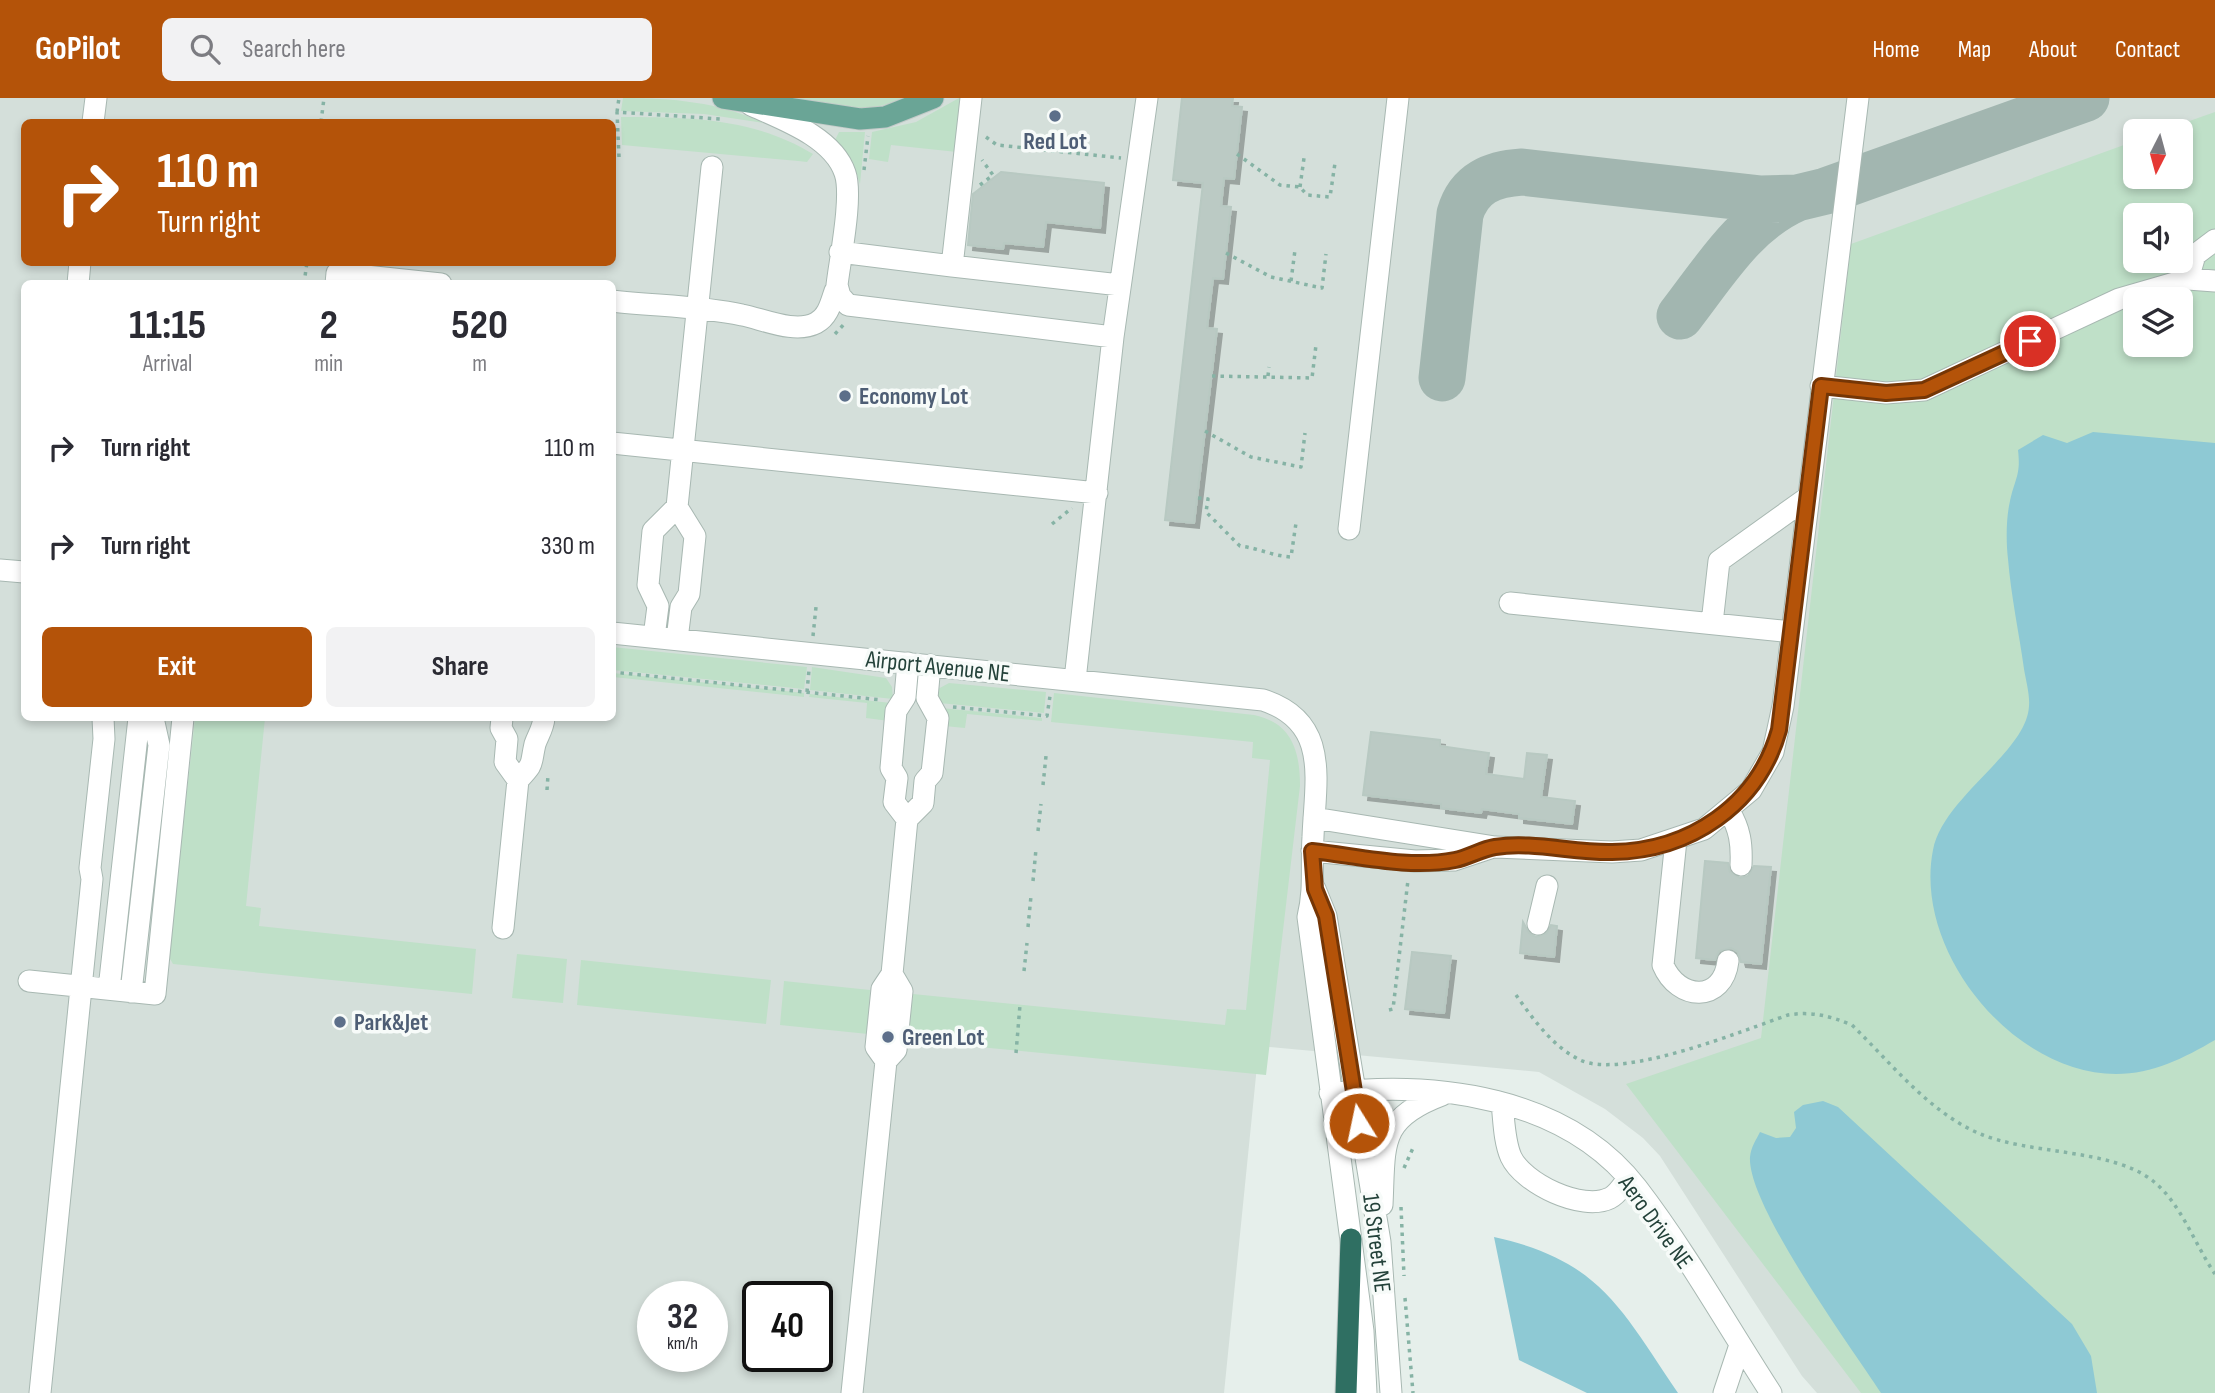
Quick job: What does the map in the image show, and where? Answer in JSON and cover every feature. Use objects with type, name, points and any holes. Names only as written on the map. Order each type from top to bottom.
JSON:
[{"type":"highway","points":[[1346,1393],[1351,1239]]},
{"type":"main road","points":[[724,108],[749,104],[860,119],[885,117],[933,98]]},
{"type":"street","points":[[93,119],[96,98]]},
{"type":"street","points":[[952,266],[971,98]]},
{"type":"street","points":[[1075,680],[1091,492],[1147,98]]},
{"type":"street","points":[[1349,529],[1398,98]]},
{"type":"street","points":[[1845,98],[1856,121]]},
{"type":"street","points":[[1314,818],[1495,847],[1612,852],[1641,850],[1676,841],[1704,828],[1729,811],[1751,790],[1773,752],[1783,706],[1858,98]]},
{"type":"street","points":[[616,301],[742,315],[764,322],[813,324],[826,314],[836,288],[847,192],[840,162],[823,145],[792,124],[749,104]]},
{"type":"street","points":[[677,639],[681,607],[689,594],[695,536],[677,507],[712,167]]},
{"type":"street","points":[[2188,279],[2195,255],[2215,240]]},
{"type":"street","points":[[840,252],[1120,285]]},
{"type":"street","points":[[336,280],[337,273],[403,280]]},
{"type":"street","points":[[1821,386],[1886,393],[1924,390],[2119,299],[2188,279],[2215,281]]},
{"type":"street","points":[[836,288],[842,300],[853,307],[1113,337]]},
{"type":"street","points":[[616,443],[973,480],[1013,471],[1091,492]]},
{"type":"street","points":[[1712,624],[1719,561],[1807,498]]},
{"type":"street","points":[[654,637],[659,606],[648,585],[653,531],[677,507]]},
{"type":"street","points":[[0,570],[21,572]]},
{"type":"street","points":[[1510,603],[1792,632]]},
{"type":"street","name":"Airport Avenue NE","points":[[616,632],[1264,700]]},
{"type":"street","points":[[907,820],[894,802],[897,778],[891,768],[896,710],[908,663]]},
{"type":"street","points":[[852,1393],[886,1062],[876,1047],[883,989],[892,974],[907,820],[923,803],[925,781],[932,773],[938,718],[930,666]]},
{"type":"street","name":"19 Street NE","points":[[1264,700],[1290,712],[1300,720],[1311,741],[1317,774],[1312,851],[1315,889],[1326,916],[1380,1242],[1391,1393]]},
{"type":"street","points":[[95,721],[80,833],[93,879],[108,989]]},
{"type":"street","points":[[90,868],[104,738],[103,721]]},
{"type":"street","points":[[108,989],[127,721]]},
{"type":"street","points":[[108,989],[139,721]]},
{"type":"street","points":[[40,1393],[108,989],[159,745],[153,721]]},
{"type":"street","points":[[29,981],[155,994],[183,721]]},
{"type":"street","points":[[502,721],[502,729],[508,739]]},
{"type":"street","points":[[517,721],[516,728],[508,739],[505,762],[518,780]]},
{"type":"street","points":[[531,721],[529,731],[536,742]]},
{"type":"street","points":[[503,928],[518,780],[534,764],[536,742],[543,733],[544,721]]},
{"type":"street","points":[[1729,811],[1740,836],[1741,865]]},
{"type":"street","points":[[1676,841],[1663,965],[1669,979],[1680,989],[1694,993],[1709,991],[1727,973],[1728,961]]},
{"type":"street","points":[[1312,851],[1415,861],[1454,860],[1495,847]]},
{"type":"street","points":[[1538,924],[1547,886]]},
{"type":"street","name":"19 Street NE","points":[[1315,889],[1307,917],[1363,1331],[1366,1393]]},
{"type":"street","name":"Aero Drive NE","points":[[1330,1093],[1396,1087],[1447,1092],[1502,1103],[1556,1122],[1611,1161],[1628,1179],[1771,1393]]},
{"type":"street","points":[[1380,1242],[1385,1148],[1389,1135],[1408,1109],[1447,1092]]},
{"type":"street","points":[[1502,1103],[1512,1159],[1548,1190],[1567,1198],[1599,1201],[1612,1198],[1628,1179]]},
{"type":"street","points":[[1724,1393],[1740,1345]]},
{"type":"path","points":[[321,119],[324,98]]},
{"type":"path","points":[[619,98],[619,157]]},
{"type":"path","points":[[618,112],[724,108]]},
{"type":"path","points":[[981,130],[997,145],[1119,157],[1123,162]]},
{"type":"path","points":[[1237,154],[1280,185],[1300,187],[1307,195],[1330,197],[1335,163]]},
{"type":"path","points":[[1300,187],[1304,158]]},
{"type":"path","points":[[1291,281],[1295,250]]},
{"type":"path","points":[[1226,253],[1271,278],[1322,288],[1326,254]]},
{"type":"path","points":[[1212,376],[1312,378],[1315,345]]},
{"type":"path","points":[[1268,376],[1269,368]]},
{"type":"path","points":[[1205,431],[1251,457],[1301,467],[1305,433]]},
{"type":"path","points":[[1052,524],[1091,492]]},
{"type":"path","points":[[1198,498],[1208,499],[1206,512],[1240,546],[1255,548],[1271,555],[1291,557],[1296,523]]},
{"type":"path","points":[[813,642],[816,607]]},
{"type":"path","points":[[807,692],[810,667]]},
{"type":"path","points":[[616,672],[898,699]]},
{"type":"path","points":[[934,702],[1047,716],[1051,689]]},
{"type":"path","points":[[1043,785],[1046,756]]},
{"type":"path","points":[[1038,831],[1041,804]]},
{"type":"path","points":[[1032,881],[1036,849]]},
{"type":"path","points":[[1389,1010],[1393,1009],[1406,884],[1415,861]]},
{"type":"path","points":[[1028,927],[1031,896]]},
{"type":"path","points":[[1024,971],[1027,943]]},
{"type":"path","points":[[1516,995],[1535,1022],[1561,1046],[1581,1060],[1604,1065],[1650,1059],[1788,1015],[1806,1012],[1836,1018],[1852,1025],[1948,1117],[1980,1134],[2015,1144],[2116,1163],[2153,1181],[2180,1214],[2215,1274]]},
{"type":"path","points":[[1016,1053],[1020,1005]]},
{"type":"path","points":[[1402,1176],[1413,1148]]},
{"type":"path","points":[[1401,1201],[1404,1279]]},
{"type":"path","points":[[1404,1288],[1413,1393]]},
{"type":"shaded area","points":[[0,98],[2215,98],[2215,1393],[1817,1393],[1802,1376],[1660,1156],[1643,1138],[1605,1109],[1539,1072],[1259,1046],[1224,1393],[0,1393]]},
{"type":"green space","points":[[623,98],[659,99],[713,106],[764,123],[704,114],[621,111]]},
{"type":"green space","points":[[785,98],[910,98],[868,109]]},
{"type":"green space","points":[[963,98],[957,152],[891,145],[888,162],[869,159],[872,132],[916,122]]},
{"type":"green space","points":[[2215,112],[2215,1393],[1861,1393],[1626,1084],[1761,1038],[1851,244],[2123,145],[2123,189],[2193,189],[2193,120]]},
{"type":"green space","points":[[621,117],[696,119],[744,126],[791,142],[813,154],[807,162],[622,145]]},
{"type":"green space","points":[[839,132],[865,132],[860,184],[853,162],[834,142]]},
{"type":"green space","points":[[616,647],[807,667],[804,689],[616,670]]},
{"type":"green space","points":[[812,667],[886,678],[892,687],[893,699],[810,690]]},
{"type":"green space","points":[[616,673],[804,693],[804,697],[616,677]]},
{"type":"green space","points":[[949,683],[1046,692],[1044,713],[939,703],[936,698],[938,689]]},
{"type":"green space","points":[[1054,693],[1254,715],[1277,725],[1291,740],[1298,761],[1300,786],[1266,1075],[908,1040],[913,994],[1225,1025],[1227,1009],[1246,1010],[1270,760],[1252,758],[1253,742],[1051,722]]},
{"type":"green space","points":[[810,694],[891,703],[889,721],[866,718],[867,703],[809,697]]},
{"type":"green space","points":[[941,708],[1042,718],[1042,721],[967,714],[965,728],[944,726]]},
{"type":"green space","points":[[195,721],[265,721],[246,906],[261,908],[259,926],[476,949],[472,994],[173,964],[169,957]]},
{"type":"green space","points":[[517,954],[567,959],[563,1003],[512,998]]},
{"type":"green space","points":[[581,960],[771,980],[766,1024],[577,1005]]},
{"type":"green space","points":[[784,981],[870,990],[868,1034],[780,1025]]},
{"type":"water","points":[[2093,432],[2215,443],[2215,1040],[2180,1059],[2155,1068],[2116,1074],[2078,1069],[2041,1053],[2008,1030],[1978,1000],[1955,965],[1939,928],[1931,889],[1933,850],[1940,830],[1967,793],[2015,740],[2025,723],[2029,706],[2007,545],[2008,515],[2018,471],[2018,450],[2043,435],[2067,443]]},
{"type":"water","points":[[1823,1101],[1838,1107],[2072,1324],[2091,1356],[2097,1393],[1881,1393],[1782,1241],[1754,1179],[1750,1157],[1760,1132],[1776,1138],[1790,1137],[1796,1128],[1794,1112],[1803,1105]]},
{"type":"water","points":[[1494,1237],[1530,1247],[1559,1259],[1584,1274],[1623,1313],[1678,1393],[1587,1393],[1519,1360]]},
{"type":"building","points":[[1182,98],[1233,98],[1232,106],[1242,107],[1234,179],[1224,178],[1221,206],[1231,207],[1223,279],[1213,278],[1207,328],[1217,329],[1194,523],[1165,520],[1203,183],[1173,180]]},
{"type":"building","points":[[1001,172],[1104,183],[1100,228],[1046,222],[1043,247],[1004,243],[1003,249],[968,245],[973,194]]},
{"type":"building","points":[[1371,732],[1440,740],[1440,746],[1489,753],[1486,774],[1524,779],[1527,753],[1547,755],[1541,797],[1575,801],[1572,824],[1519,818],[1519,814],[1482,809],[1481,813],[1441,808],[1441,804],[1363,795]]},
{"type":"building","points":[[1705,861],[1728,863],[1730,872],[1740,878],[1748,876],[1754,866],[1771,867],[1761,964],[1741,962],[1738,952],[1731,948],[1719,951],[1715,960],[1696,958]]},
{"type":"building","points":[[1523,922],[1529,933],[1536,937],[1547,933],[1551,925],[1557,926],[1554,957],[1520,953]]},
{"type":"building","points":[[1412,952],[1451,956],[1444,1013],[1405,1009]]},
{"type":"taxiway","points":[[1442,378],[1460,214],[1469,195],[1483,182],[1492,178],[1522,172],[1761,199],[1797,198],[1826,191],[2086,98]]},
{"type":"taxiway","points":[[1680,316],[1718,265],[1746,234],[1761,220],[1797,198]]},
{"type":"place","name":"Red Lot","points":[[1055,116]]},
{"type":"place","name":"Economy Lot","points":[[845,396]]},
{"type":"place","name":"Park&Jet","points":[[340,1022]]},
{"type":"place","name":"Green Lot","points":[[888,1037]]},
{"type":"route","points":[[1359,1123],[1340,990],[1326,916],[1315,889],[1312,851],[1405,862],[1454,860],[1495,847],[1612,852],[1641,850],[1676,841],[1704,828],[1729,811],[1751,790],[1763,773],[1779,730],[1821,386],[1886,393],[1924,390],[2030,341]]}]
